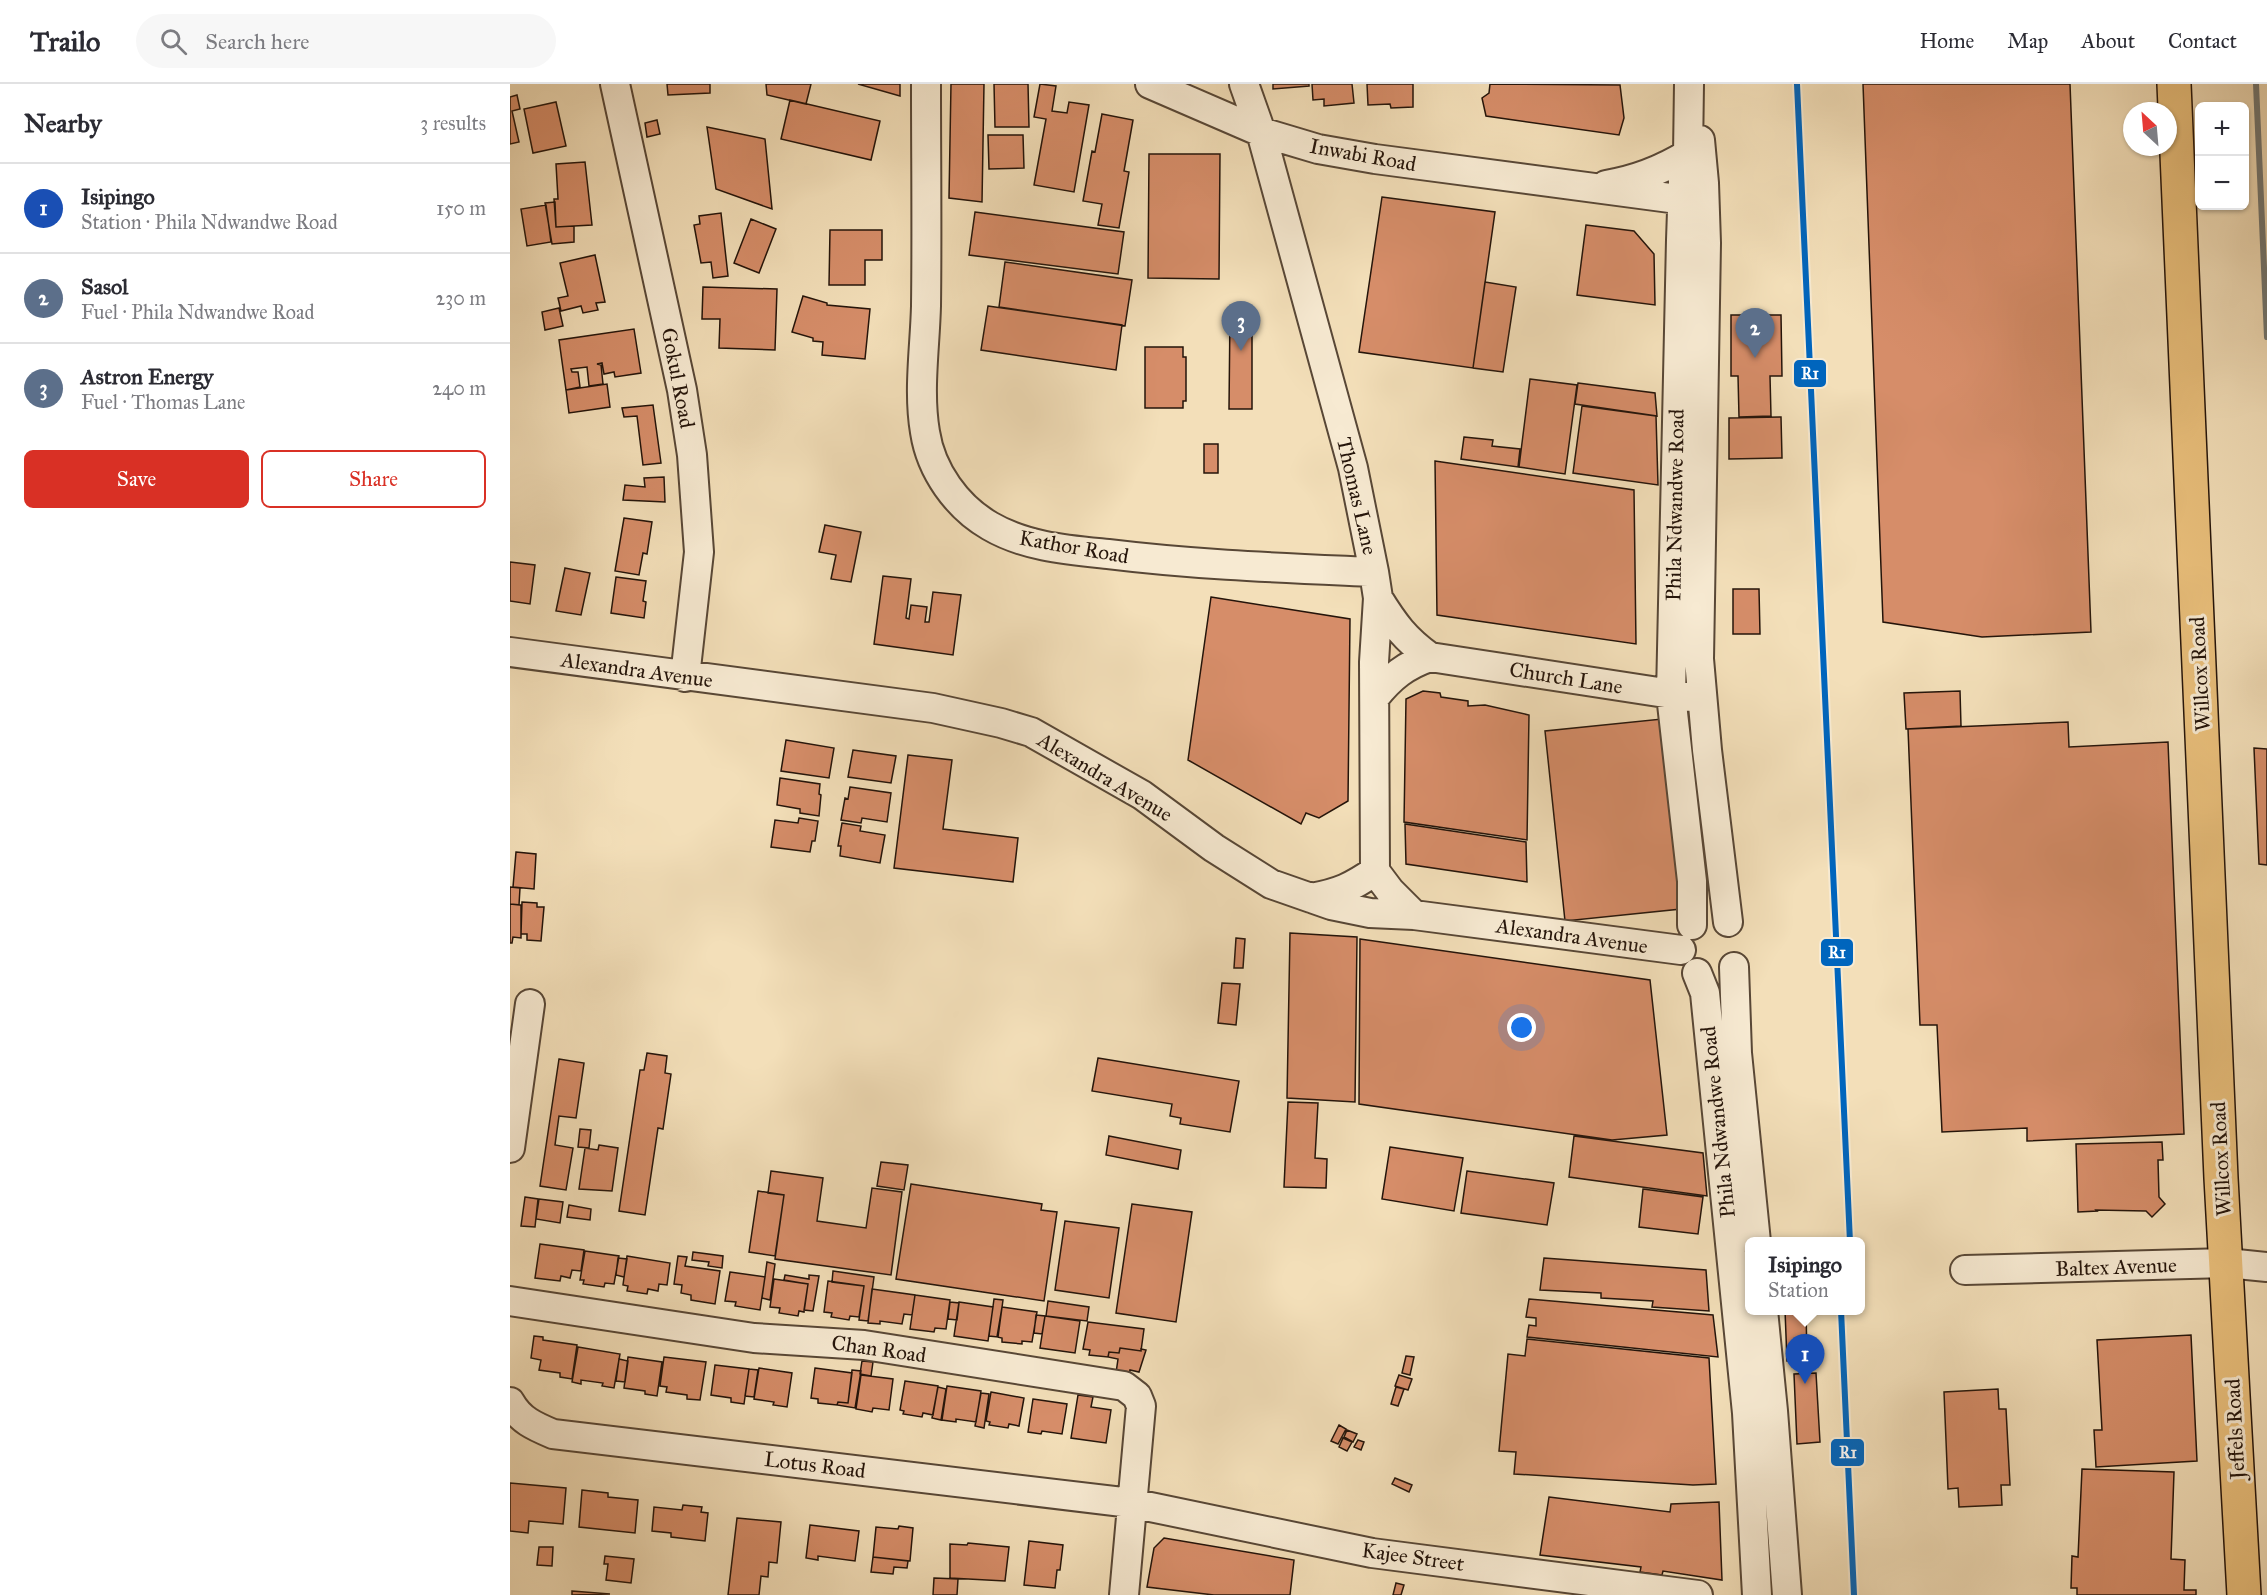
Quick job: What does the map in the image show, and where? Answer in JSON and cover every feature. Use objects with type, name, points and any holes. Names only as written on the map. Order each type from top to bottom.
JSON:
[{"type":"main road","name":"Willcox Road","points":[[2174,84],[2227,1263]]},
{"type":"main road","name":"Jeffels Road","points":[[2227,1263],[2244,1595]]},
{"type":"street","name":"Gokul Road","points":[[615,84],[679,378],[692,455],[699,552],[685,676]]},
{"type":"street","name":"Kathor Road","points":[[926,84],[926,294],[923,399],[925,433],[938,472],[968,511],[1010,536],[1061,549],[1376,585]]},
{"type":"street","name":"Thomas Lane","points":[[1244,84],[1261,132],[1353,468],[1376,585],[1375,871]]},
{"type":"street","name":"Phila Ndwandwe Road","points":[[1689,84],[1688,154],[1683,182],[1694,202],[1671,695],[1692,881],[1690,949],[1705,993],[1747,1413],[1757,1595]]},
{"type":"street","name":"Phila Ndwandwe Road","points":[[1695,84],[1694,202],[1699,659],[1701,698],[1728,922]]},
{"type":"street","name":"Inwabi Road","points":[[1164,87],[1261,132],[1318,149],[1694,202]]},
{"type":"street","name":"Inwabi Road","points":[[1586,188],[1628,181],[1651,174],[1688,154]]},
{"type":"street","name":"Church Lane","points":[[1376,585],[1397,629],[1411,643],[1431,657],[1701,698]]},
{"type":"street","name":"Alexandra Avenue","points":[[510,652],[933,708],[1001,723],[1031,732],[1142,795],[1214,848],[1271,884],[1309,898],[1370,913],[1414,915],[1690,949]]},
{"type":"street","points":[[1375,697],[1403,668],[1431,657]]},
{"type":"street","points":[[1309,898],[1335,894],[1350,888],[1375,871],[1390,891],[1414,915]]},
{"type":"street","points":[[1709,917],[1719,918],[1736,929],[1741,949],[1734,967],[1725,974],[1715,977],[1705,976],[1690,949],[1699,920],[1709,917]]},
{"type":"street","name":"Phila Ndwandwe Road","points":[[1734,967],[1737,1053],[1755,1237]]},
{"type":"street","points":[[510,1148],[530,1004]]},
{"type":"street","name":"Baltex Avenue","points":[[1965,1270],[2227,1263],[2267,1267]]},
{"type":"street","name":"Chan Road","points":[[510,1301],[754,1338],[864,1345],[1124,1386],[1137,1396],[1141,1406],[1124,1595]]},
{"type":"street","points":[[1763,1315],[1787,1595]]},
{"type":"street","name":"Lotus Road","points":[[510,1402],[528,1423],[553,1434],[1131,1503]]},
{"type":"street","name":"Kajee Street","points":[[1131,1503],[1372,1553],[1607,1589],[1698,1595]]},
{"type":"building","points":[[667,84],[710,84],[710,93],[668,95]]},
{"type":"building","points":[[766,84],[811,84],[806,104],[767,95]]},
{"type":"building","points":[[858,84],[900,84],[900,96]]},
{"type":"building","points":[[951,84],[984,84],[982,202],[949,198]]},
{"type":"building","points":[[994,84],[1028,84],[1029,127],[995,127]]},
{"type":"building","points":[[1040,84],[1056,86],[1052,111],[1067,113],[1069,102],[1089,105],[1074,192],[1034,185],[1046,119],[1034,117]]},
{"type":"building","points":[[1273,84],[1309,84],[1309,86],[1273,89]]},
{"type":"building","points":[[1312,84],[1352,84],[1354,103],[1324,106],[1324,99],[1313,100]]},
{"type":"building","points":[[1367,84],[1413,84],[1413,107],[1391,108],[1390,104],[1368,105]]},
{"type":"building","points":[[1490,84],[1620,85],[1624,118],[1619,135],[1486,116],[1482,98],[1489,93]]},
{"type":"building","points":[[1863,84],[2070,84],[2091,632],[1982,637],[1883,622]]},
{"type":"building","points":[[517,95],[520,109],[512,111],[519,142],[510,144],[510,97]]},
{"type":"building","points":[[790,100],[880,121],[871,160],[781,139]]},
{"type":"building","points":[[556,102],[566,146],[533,153],[524,109]]},
{"type":"building","points":[[1102,114],[1133,120],[1124,171],[1129,172],[1119,228],[1098,225],[1102,204],[1083,201],[1092,151],[1095,152]]},
{"type":"building","points":[[657,120],[660,134],[647,137],[645,123]]},
{"type":"building","points":[[707,127],[765,139],[772,209],[716,189]]},
{"type":"building","points":[[988,135],[1023,135],[1024,168],[989,169]]},
{"type":"building","points":[[1149,154],[1220,154],[1219,279],[1148,278]]},
{"type":"building","points":[[585,162],[592,225],[556,227],[554,199],[558,199],[556,164]]},
{"type":"building","points":[[1382,197],[1495,212],[1473,368],[1359,352]]},
{"type":"building","points":[[555,202],[556,227],[574,226],[574,242],[552,244],[545,203]]},
{"type":"building","points":[[546,205],[551,242],[527,246],[521,209]]},
{"type":"building","points":[[975,212],[1124,232],[1118,274],[969,255]]},
{"type":"building","points":[[721,213],[728,276],[713,278],[711,262],[701,263],[694,225],[700,224],[699,216]]},
{"type":"building","points":[[751,219],[776,229],[759,273],[734,263]]},
{"type":"building","points":[[1586,225],[1634,231],[1654,254],[1655,305],[1577,295]]},
{"type":"building","points":[[830,230],[882,230],[882,260],[865,260],[865,285],[829,285]]},
{"type":"building","points":[[595,255],[605,302],[596,303],[598,310],[583,313],[581,306],[561,311],[558,298],[568,296],[560,263]]},
{"type":"building","points":[[1005,262],[1132,280],[1125,326],[999,307]]},
{"type":"building","points":[[1485,282],[1516,287],[1503,372],[1473,368]]},
{"type":"building","points":[[703,287],[777,289],[775,350],[719,348],[720,319],[702,319]]},
{"type":"building","points":[[803,296],[827,303],[827,305],[870,309],[865,359],[822,355],[823,342],[813,341],[813,338],[792,332]]},
{"type":"building","points":[[988,306],[1122,325],[1116,370],[981,350]]},
{"type":"building","points":[[559,308],[563,326],[545,330],[542,312]]},
{"type":"building","points":[[1230,313],[1252,313],[1252,409],[1229,409]]},
{"type":"building","points":[[1731,315],[1781,315],[1782,376],[1770,376],[1771,416],[1739,417],[1738,376],[1731,376]]},
{"type":"building","points":[[634,329],[641,373],[615,377],[614,372],[604,374],[602,363],[597,364],[601,365],[603,384],[589,386],[587,367],[571,369],[572,372],[578,372],[580,387],[566,390],[559,340]]},
{"type":"building","points":[[1145,347],[1183,347],[1183,357],[1186,357],[1186,401],[1183,401],[1183,408],[1145,408]]},
{"type":"building","points":[[1530,379],[1577,385],[1565,474],[1519,467]]},
{"type":"building","points":[[1578,383],[1655,393],[1657,416],[1575,404]]},
{"type":"building","points":[[607,384],[610,407],[569,413],[566,390]]},
{"type":"building","points":[[653,405],[661,463],[643,465],[637,416],[624,417],[622,408]]},
{"type":"building","points":[[1582,406],[1656,416],[1658,485],[1573,473]]},
{"type":"building","points":[[1781,417],[1782,458],[1729,459],[1729,418]]},
{"type":"building","points":[[1464,437],[1493,440],[1492,446],[1520,449],[1518,467],[1461,459]]},
{"type":"building","points":[[1204,444],[1218,444],[1218,473],[1204,473]]},
{"type":"building","points":[[1435,461],[1634,490],[1636,644],[1437,615]]},
{"type":"building","points":[[664,477],[665,502],[623,500],[625,485],[645,487],[644,478]]},
{"type":"building","points":[[624,518],[652,522],[647,554],[643,553],[639,575],[615,571]]},
{"type":"building","points":[[825,525],[861,532],[851,582],[831,579],[836,555],[819,552]]},
{"type":"building","points":[[510,562],[535,565],[530,604],[510,601]]},
{"type":"building","points":[[565,568],[590,573],[581,615],[556,611]]},
{"type":"building","points":[[883,576],[911,579],[906,618],[909,619],[911,605],[927,607],[925,622],[929,622],[933,592],[961,595],[953,655],[874,644]]},
{"type":"building","points":[[616,577],[646,581],[643,601],[646,602],[644,618],[611,613]]},
{"type":"building","points":[[1733,589],[1759,589],[1760,634],[1733,634]]},
{"type":"building","points":[[1211,597],[1350,619],[1348,801],[1319,818],[1306,813],[1301,824],[1188,760]]},
{"type":"building","points":[[1423,691],[1440,693],[1441,697],[1468,701],[1468,706],[1485,705],[1529,715],[1527,840],[1404,822],[1406,699]]},
{"type":"building","points":[[1960,691],[1961,726],[1906,729],[1904,693]]},
{"type":"building","points":[[1662,719],[1681,909],[1565,921],[1545,731]]},
{"type":"building","points":[[2068,722],[2069,747],[2168,742],[2184,1134],[2027,1141],[2027,1128],[1942,1132],[1937,1025],[1920,1025],[1908,729]]},
{"type":"building","points":[[786,740],[834,748],[829,778],[781,771]]},
{"type":"building","points":[[2254,748],[2267,749],[2267,865],[2259,864]]},
{"type":"building","points":[[853,750],[896,756],[891,783],[848,777]]},
{"type":"building","points":[[908,755],[952,760],[943,829],[1018,838],[1013,882],[894,868]]},
{"type":"building","points":[[780,778],[820,784],[819,816],[800,813],[800,809],[777,805]]},
{"type":"building","points":[[850,787],[891,793],[887,822],[862,818],[861,823],[841,820],[845,798],[848,799]]},
{"type":"building","points":[[799,818],[818,821],[815,841],[812,841],[810,852],[771,847],[775,820],[798,823]]},
{"type":"building","points":[[842,823],[861,826],[860,831],[885,835],[880,863],[840,856],[841,846],[838,846]]},
{"type":"building","points":[[1405,824],[1526,842],[1527,882],[1406,864]]},
{"type":"building","points":[[516,852],[536,854],[534,889],[513,887]]},
{"type":"building","points":[[510,887],[520,888],[519,905],[510,904]]},
{"type":"building","points":[[522,902],[537,903],[537,907],[544,907],[541,941],[527,940],[527,934],[521,934]]},
{"type":"building","points":[[510,904],[521,905],[521,938],[513,937],[512,943],[510,943]]},
{"type":"building","points":[[1290,933],[1357,937],[1355,1102],[1287,1098]]},
{"type":"building","points":[[1236,938],[1245,939],[1243,968],[1234,968]]},
{"type":"building","points":[[1360,939],[1650,980],[1667,1135],[1612,1140],[1359,1104]]},
{"type":"building","points":[[1222,983],[1240,984],[1236,1025],[1218,1023]]},
{"type":"building","points":[[647,1053],[667,1056],[665,1073],[671,1074],[663,1129],[658,1128],[645,1215],[619,1211],[640,1070],[644,1070]]},
{"type":"building","points":[[1098,1058],[1239,1081],[1230,1132],[1180,1124],[1181,1118],[1170,1116],[1172,1104],[1092,1091]]},
{"type":"building","points":[[559,1059],[584,1063],[576,1118],[559,1116],[555,1145],[573,1148],[566,1190],[540,1186]]},
{"type":"building","points":[[1288,1102],[1318,1103],[1315,1158],[1327,1159],[1326,1188],[1284,1187]]},
{"type":"building","points":[[580,1129],[591,1130],[589,1148],[578,1147]]},
{"type":"building","points":[[1109,1136],[1181,1150],[1178,1169],[1106,1155]]},
{"type":"building","points":[[1574,1136],[1703,1153],[1707,1196],[1569,1177]]},
{"type":"building","points":[[2162,1142],[2163,1160],[2158,1160],[2159,1197],[2165,1204],[2152,1217],[2146,1211],[2078,1212],[2076,1144]]},
{"type":"building","points":[[599,1145],[618,1148],[612,1191],[579,1189],[585,1148],[598,1150]]},
{"type":"building","points":[[1390,1147],[1463,1158],[1454,1211],[1382,1199]]},
{"type":"building","points":[[881,1162],[908,1165],[904,1190],[877,1186]]},
{"type":"building","points":[[771,1171],[823,1178],[817,1221],[866,1228],[872,1188],[902,1192],[891,1275],[775,1259],[784,1195],[768,1193]]},
{"type":"building","points":[[1467,1171],[1554,1183],[1547,1225],[1461,1213]]},
{"type":"building","points":[[911,1184],[1042,1204],[1041,1210],[1057,1212],[1044,1301],[896,1279]]},
{"type":"building","points":[[1643,1189],[1703,1197],[1698,1234],[1639,1227]]},
{"type":"building","points":[[758,1191],[784,1195],[775,1256],[749,1252]]},
{"type":"building","points":[[525,1197],[538,1199],[535,1227],[521,1226]]},
{"type":"building","points":[[539,1199],[563,1202],[560,1223],[536,1219]]},
{"type":"building","points":[[1132,1204],[1192,1212],[1176,1322],[1116,1313]]},
{"type":"building","points":[[569,1205],[591,1209],[590,1220],[567,1217]]},
{"type":"building","points":[[1065,1221],[1119,1228],[1109,1298],[1055,1290]]},
{"type":"building","points":[[540,1244],[584,1250],[581,1271],[572,1270],[570,1278],[561,1276],[560,1281],[535,1278]]},
{"type":"building","points":[[585,1251],[619,1256],[614,1284],[605,1283],[604,1287],[583,1284],[584,1280],[580,1280]]},
{"type":"building","points":[[693,1252],[723,1256],[722,1268],[708,1266],[709,1262],[692,1260]]},
{"type":"building","points":[[627,1256],[670,1263],[667,1285],[659,1284],[658,1291],[648,1289],[647,1294],[627,1291],[628,1286],[623,1285]]},
{"type":"building","points":[[678,1256],[687,1257],[685,1266],[720,1271],[715,1304],[691,1300],[691,1295],[681,1293],[682,1285],[674,1284]]},
{"type":"building","points":[[618,1258],[627,1259],[624,1277],[616,1275]]},
{"type":"building","points":[[1544,1258],[1706,1270],[1709,1311],[1652,1307],[1653,1301],[1601,1298],[1601,1293],[1540,1290]]},
{"type":"building","points":[[767,1262],[775,1264],[770,1300],[762,1298]]},
{"type":"building","points":[[833,1271],[874,1277],[868,1321],[859,1320],[864,1286],[832,1282]]},
{"type":"building","points":[[730,1272],[765,1277],[760,1310],[735,1306],[736,1302],[725,1301]]},
{"type":"building","points":[[785,1275],[809,1279],[809,1275],[819,1276],[813,1311],[804,1310],[808,1284],[784,1280]]},
{"type":"building","points":[[774,1279],[808,1284],[804,1312],[799,1311],[798,1316],[779,1313],[780,1308],[770,1307]]},
{"type":"building","points":[[828,1281],[864,1286],[859,1317],[850,1316],[849,1320],[831,1317],[832,1313],[824,1312]]},
{"type":"building","points":[[872,1289],[915,1295],[912,1315],[904,1314],[902,1324],[880,1321],[880,1324],[868,1323]]},
{"type":"building","points":[[915,1295],[950,1300],[946,1329],[935,1328],[934,1332],[910,1329]]},
{"type":"building","points":[[994,1299],[1003,1300],[998,1337],[989,1336]]},
{"type":"building","points":[[1529,1299],[1713,1315],[1718,1357],[1527,1337],[1529,1325],[1536,1326],[1536,1318],[1526,1317]]},
{"type":"building","points":[[1048,1301],[1089,1307],[1087,1321],[1046,1316]]},
{"type":"building","points":[[950,1302],[959,1303],[957,1320],[948,1319]]},
{"type":"building","points":[[959,1302],[993,1307],[988,1341],[954,1336]]},
{"type":"building","points":[[1002,1307],[1037,1312],[1032,1342],[1022,1341],[1022,1344],[1002,1342],[1002,1338],[997,1337]]},
{"type":"building","points":[[1036,1315],[1045,1316],[1042,1334],[1034,1333]]},
{"type":"building","points":[[1785,1315],[1806,1315],[1807,1360],[1787,1361]]},
{"type":"building","points":[[1045,1316],[1080,1321],[1075,1353],[1040,1348]]},
{"type":"building","points":[[1088,1322],[1144,1329],[1141,1351],[1120,1348],[1119,1353],[1109,1352],[1108,1357],[1089,1355],[1090,1350],[1083,1349]]},
{"type":"building","points":[[2191,1335],[2197,1461],[2096,1467],[2094,1430],[2102,1430],[2097,1340]]},
{"type":"building","points":[[534,1336],[543,1337],[543,1340],[577,1345],[572,1379],[560,1377],[560,1373],[539,1370],[541,1360],[531,1358]]},
{"type":"building","points":[[1527,1339],[1709,1358],[1716,1484],[1693,1485],[1514,1474],[1516,1452],[1499,1451],[1508,1354],[1525,1356]]},
{"type":"building","points":[[578,1347],[620,1354],[614,1388],[602,1386],[603,1383],[581,1380],[581,1384],[572,1382]]},
{"type":"building","points":[[1120,1348],[1146,1350],[1139,1372],[1130,1370],[1129,1375],[1116,1373],[1118,1359],[1108,1357],[1109,1352],[1119,1353]]},
{"type":"building","points":[[1406,1356],[1414,1357],[1410,1375],[1402,1373]]},
{"type":"building","points":[[628,1357],[662,1362],[657,1396],[645,1394],[645,1391],[624,1388]]},
{"type":"building","points":[[664,1357],[706,1362],[700,1400],[687,1399],[687,1395],[666,1392],[667,1387],[660,1386]]},
{"type":"building","points":[[619,1359],[628,1361],[625,1382],[616,1381]]},
{"type":"building","points":[[862,1361],[873,1362],[871,1376],[860,1374]]},
{"type":"building","points":[[715,1365],[749,1369],[744,1404],[731,1402],[731,1398],[711,1395]]},
{"type":"building","points":[[759,1368],[792,1373],[787,1407],[754,1399]]},
{"type":"building","points":[[815,1368],[852,1373],[848,1403],[838,1402],[837,1405],[818,1403],[818,1399],[811,1398]]},
{"type":"building","points":[[749,1369],[758,1370],[754,1397],[745,1396]]},
{"type":"building","points":[[852,1370],[861,1371],[855,1408],[837,1405],[838,1402],[848,1403]]},
{"type":"building","points":[[1816,1373],[1820,1442],[1797,1444],[1794,1374]]},
{"type":"building","points":[[861,1375],[893,1379],[889,1410],[873,1408],[872,1412],[856,1409]]},
{"type":"building","points":[[1399,1375],[1412,1379],[1408,1390],[1395,1386]]},
{"type":"building","points":[[905,1381],[938,1386],[933,1415],[923,1413],[922,1417],[903,1414],[904,1411],[900,1410]]},
{"type":"building","points":[[947,1386],[981,1391],[976,1422],[956,1419],[956,1422],[942,1420]]},
{"type":"building","points":[[938,1387],[946,1389],[941,1420],[932,1418]]},
{"type":"building","points":[[1396,1387],[1404,1389],[1398,1406],[1391,1404]]},
{"type":"building","points":[[1998,1389],[1999,1409],[2006,1409],[2010,1485],[2001,1485],[2002,1505],[1959,1507],[1958,1488],[1948,1489],[1944,1392]]},
{"type":"building","points":[[991,1392],[1024,1398],[1019,1426],[1009,1424],[1008,1428],[989,1425],[990,1422],[986,1421]]},
{"type":"building","points":[[981,1393],[989,1394],[984,1428],[975,1426]]},
{"type":"building","points":[[1078,1395],[1093,1397],[1091,1407],[1111,1410],[1106,1443],[1071,1438]]},
{"type":"building","points":[[1033,1399],[1067,1404],[1062,1434],[1042,1431],[1041,1434],[1028,1432]]},
{"type":"building","points":[[1339,1425],[1346,1429],[1338,1444],[1331,1441]]},
{"type":"building","points":[[1347,1430],[1357,1434],[1353,1442],[1344,1437]]},
{"type":"building","points":[[1343,1438],[1352,1442],[1347,1451],[1339,1447]]},
{"type":"building","points":[[1358,1440],[1364,1442],[1361,1450],[1354,1447]]},
{"type":"building","points":[[2082,1469],[2174,1472],[2171,1559],[2185,1560],[2184,1590],[2196,1590],[2196,1595],[2077,1595],[2077,1588],[2071,1588],[2072,1556],[2078,1557]]},
{"type":"building","points":[[1395,1478],[1412,1485],[1409,1492],[1392,1484]]},
{"type":"building","points":[[510,1483],[566,1488],[563,1524],[529,1521],[528,1533],[510,1531]]},
{"type":"building","points":[[582,1490],[608,1493],[608,1497],[638,1500],[635,1533],[579,1527]]},
{"type":"building","points":[[1549,1497],[1670,1512],[1671,1504],[1719,1502],[1722,1580],[1663,1571],[1662,1575],[1640,1572],[1641,1567],[1540,1555]]},
{"type":"building","points":[[683,1505],[702,1507],[701,1512],[708,1513],[705,1541],[671,1537],[671,1533],[652,1531],[654,1507],[682,1510]]},
{"type":"building","points":[[737,1518],[781,1522],[777,1563],[769,1562],[768,1577],[761,1576],[759,1595],[728,1595]]},
{"type":"building","points":[[810,1525],[859,1531],[855,1561],[818,1556],[818,1560],[806,1558]]},
{"type":"building","points":[[899,1526],[913,1528],[910,1561],[873,1557],[876,1527],[898,1529]]},
{"type":"building","points":[[1164,1538],[1294,1560],[1290,1595],[1214,1595],[1147,1587],[1154,1548]]},
{"type":"building","points":[[1029,1541],[1063,1545],[1055,1588],[1024,1585]]},
{"type":"building","points":[[968,1543],[1009,1547],[1005,1581],[950,1578],[950,1544],[967,1545]]},
{"type":"building","points":[[539,1547],[553,1547],[552,1566],[537,1565]]},
{"type":"building","points":[[605,1556],[634,1559],[631,1583],[606,1580],[608,1564],[604,1564]]},
{"type":"building","points":[[873,1557],[908,1561],[907,1568],[894,1567],[893,1574],[871,1572]]},
{"type":"building","points":[[934,1578],[958,1579],[957,1595],[933,1595]]},
{"type":"building","points":[[1396,1583],[1404,1585],[1401,1595],[1393,1595]]},
{"type":"building","points":[[572,1591],[610,1594],[572,1595]]},
{"type":"waterway","points":[[2256,84],[2267,337]]},
{"type":"transit line","name":"R1","points":[[1797,84],[1850,1237]]},
{"type":"transit line","name":"R1","points":[[1841,1315],[1854,1595]]},
{"type":"place","name":"Astron Energy","points":[[1241,351]]},
{"type":"place","name":"Sasol","points":[[1755,358]]},
{"type":"place","name":"Isipingo","points":[[1805,1384]]}]
